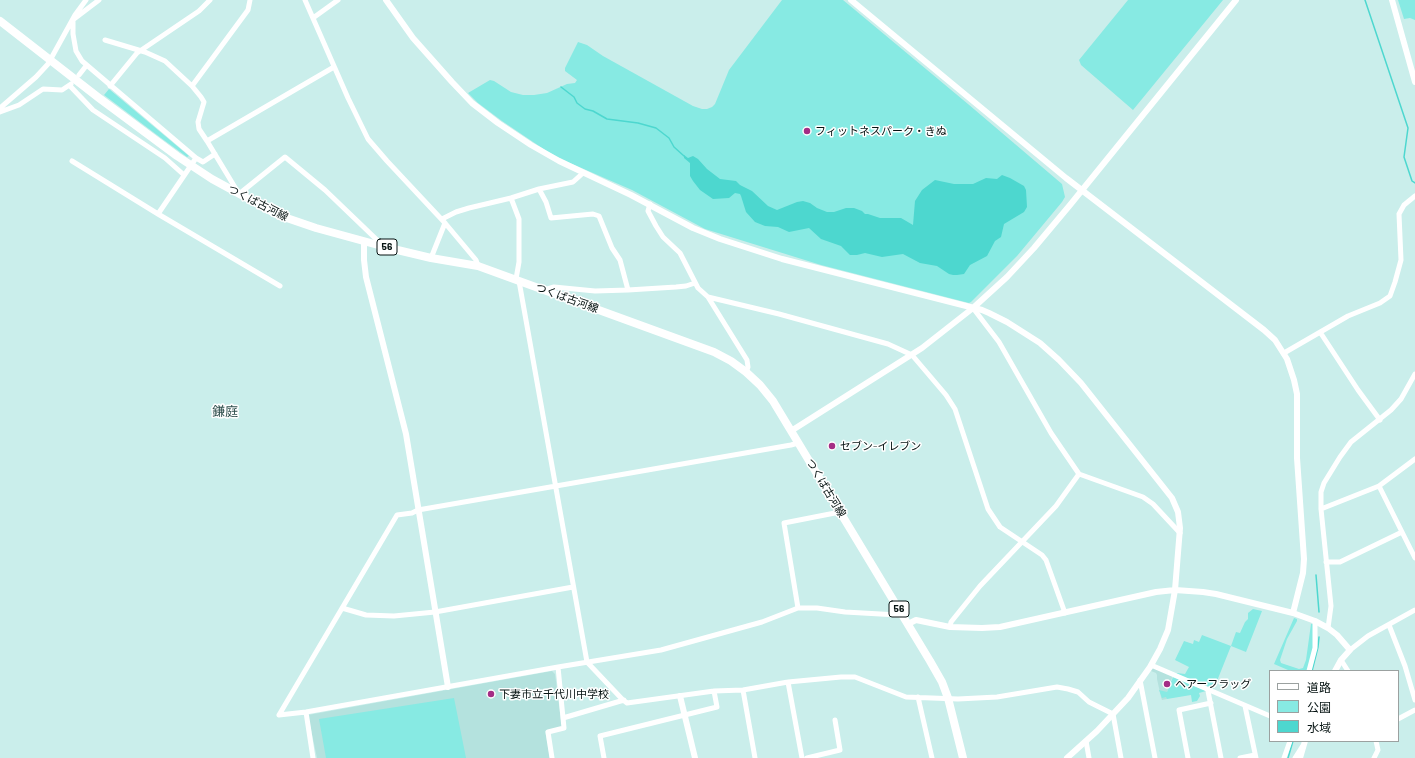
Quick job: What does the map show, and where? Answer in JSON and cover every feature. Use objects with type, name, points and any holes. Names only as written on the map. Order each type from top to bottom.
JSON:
[{"type":"main road","name":"つくば古河線","points":[[0,21],[191,166],[258,205],[296,222],[364,241],[431,258],[478,266],[714,352],[731,361],[746,372],[760,385],[791,431],[936,671],[948,698],[963,758]]},
{"type":"street","points":[[0,108],[36,77],[51,60],[75,15],[86,0]]},
{"type":"street","points":[[73,20],[100,0]]},
{"type":"street","points":[[110,86],[140,50],[199,11],[210,0]]},
{"type":"street","points":[[192,86],[248,10],[250,0]]},
{"type":"street","points":[[305,0],[334,67],[368,139],[444,221],[476,260],[478,266]]},
{"type":"street","points":[[313,18],[338,0]]},
{"type":"street","points":[[386,0],[413,38],[472,103],[531,145],[559,162],[650,204],[693,228],[720,240],[782,259],[989,313],[1007,322],[1040,343],[1081,383],[1172,498],[1178,516],[1180,533],[1175,590],[1166,634],[1160,650],[1151,666],[1128,698],[1086,741],[1067,758]]},
{"type":"street","points":[[851,0],[1082,191],[1264,330],[1274,340],[1284,354],[1294,380],[1297,394],[1297,458],[1304,544],[1303,573],[1293,613]]},
{"type":"street","points":[[791,431],[912,355],[974,308],[1007,277],[1034,248],[1082,191],[1236,0]]},
{"type":"street","points":[[1392,0],[1415,82]]},
{"type":"street","points":[[73,20],[76,51],[79,58],[86,66],[196,158],[203,162],[215,154]]},
{"type":"street","points":[[105,40],[140,50],[165,61],[201,96],[204,102],[198,119],[198,125],[239,194],[285,157],[324,190],[370,233],[377,240],[376,244]]},
{"type":"street","points":[[79,75],[86,66]]},
{"type":"street","points":[[207,141],[334,67]]},
{"type":"street","points":[[0,112],[19,105],[43,89],[62,90],[71,85],[93,110],[165,158],[184,175]]},
{"type":"street","points":[[158,214],[196,158]]},
{"type":"street","points":[[72,161],[280,286]]},
{"type":"street","points":[[431,258],[444,221],[456,212],[539,189],[573,182],[583,173]]},
{"type":"street","points":[[539,189],[546,202],[551,218],[593,214],[599,216],[612,248],[620,260],[628,290]]},
{"type":"street","points":[[1284,354],[1348,316],[1380,303],[1390,296],[1396,282],[1401,260],[1399,214],[1404,205],[1415,196]]},
{"type":"street","points":[[511,198],[518,219],[518,280],[587,662],[627,703],[714,691],[743,690],[788,682],[855,677],[906,697],[958,699],[997,697],[1049,688],[1068,689],[1078,692],[1089,702],[1113,714]]},
{"type":"street","points":[[650,204],[647,208],[649,214],[663,237],[680,253],[695,283],[708,297],[747,360],[748,367],[746,372]]},
{"type":"street","points":[[364,241],[366,277],[406,434],[448,687]]},
{"type":"street","points":[[543,290],[554,286],[586,290],[628,290],[681,287],[695,283]]},
{"type":"street","points":[[708,297],[779,314],[888,344],[912,355],[946,395],[955,409],[988,509],[1000,527],[1042,555],[1046,560],[1065,613]]},
{"type":"street","points":[[974,308],[999,342],[1051,433],[1079,474],[1143,497],[1153,504],[1180,533]]},
{"type":"street","points":[[1320,332],[1358,390],[1380,420]]},
{"type":"street","points":[[1328,628],[1331,606],[1321,509],[1321,492],[1324,483],[1351,442],[1392,410],[1401,399],[1415,374]]},
{"type":"street","points":[[798,443],[791,446],[418,510],[412,514],[397,515],[279,715],[306,712],[661,650],[755,624],[798,608],[817,608],[898,615],[902,614]]},
{"type":"street","points":[[1321,509],[1379,486],[1415,459]]},
{"type":"street","points":[[950,627],[951,622],[980,586],[1056,506],[1079,474]]},
{"type":"street","points":[[1379,486],[1415,558]]},
{"type":"street","points":[[798,608],[784,523],[840,512]]},
{"type":"street","points":[[1326,562],[1340,562],[1402,532]]},
{"type":"street","points":[[342,608],[366,615],[394,616],[436,612],[573,587]]},
{"type":"street","points":[[908,624],[916,620],[950,627],[1000,627],[1134,596],[1175,590],[1216,594],[1293,613],[1315,621],[1328,628],[1337,635],[1350,650]]},
{"type":"street","points":[[1336,670],[1341,660],[1350,650],[1368,636],[1415,610]]},
{"type":"street","points":[[1309,670],[1315,648],[1315,621]]},
{"type":"street","points":[[1389,625],[1405,666],[1415,700]]},
{"type":"street","points":[[1341,660],[1347,670]]},
{"type":"street","points":[[1151,666],[1269,716]]},
{"type":"street","points":[[552,758],[548,732],[564,728],[558,667]]},
{"type":"street","points":[[1140,680],[1155,758]]},
{"type":"street","points":[[788,682],[802,758]]},
{"type":"street","points":[[743,690],[755,758]]},
{"type":"street","points":[[604,758],[600,736],[686,716],[717,707],[714,691]]},
{"type":"street","points":[[1208,691],[1221,758]]},
{"type":"street","points":[[680,696],[695,758]]},
{"type":"street","points":[[918,697],[932,758]]},
{"type":"street","points":[[563,718],[624,700]]},
{"type":"street","points":[[1188,758],[1179,710],[1211,703]]},
{"type":"street","points":[[1240,758],[1255,756],[1245,706]]},
{"type":"street","points":[[1399,718],[1415,710]]},
{"type":"street","points":[[306,712],[313,758]]},
{"type":"street","points":[[1113,714],[1121,758]]},
{"type":"street","points":[[807,758],[840,750],[835,720]]},
{"type":"street","points":[[1086,741],[1089,758]]},
{"type":"street","points":[[1284,758],[1290,742]]},
{"type":"street","points":[[1374,758],[1378,750],[1376,742]]},
{"type":"street","points":[[1295,758],[1305,744]]},
{"type":"street","points":[[1300,758],[1305,744]]},
{"type":"shaded area","points":[[1154,667],[1173,675],[1167,692],[1167,699],[1162,700],[1157,675],[1151,671]]},
{"type":"shaded area","name":"下妻市立千代川中学校","points":[[552,671],[555,674],[562,728],[545,731],[550,758],[317,758],[308,715]]},
{"type":"green space","name":"フィットネスパーク・きぬ","points":[[782,0],[843,0],[1062,184],[1065,197],[1062,202],[1017,256],[971,302],[969,303],[821,265],[705,229],[632,190],[548,152],[502,121],[478,103],[468,93],[490,80],[511,92],[523,95],[547,93],[567,84],[575,83],[577,80],[565,71],[565,68],[578,42],[587,45],[603,56],[693,106],[707,109],[715,104],[729,70]]},
{"type":"green space","points":[[1128,0],[1223,0],[1133,110],[1081,65],[1079,60]]},
{"type":"green space","points":[[1398,0],[1415,0],[1415,20],[1410,18],[1404,19]]},
{"type":"green space","points":[[109,89],[189,156],[187,157],[104,95]]},
{"type":"green space","points":[[1253,609],[1262,611],[1246,652],[1231,646],[1236,632],[1240,633],[1248,619],[1248,613]]},
{"type":"green space","points":[[1294,618],[1297,619],[1297,621],[1287,639],[1280,660],[1281,663],[1299,669],[1303,668],[1306,660],[1311,624],[1313,624],[1314,644],[1308,670],[1288,670],[1274,664]]},
{"type":"green space","points":[[1202,635],[1231,646],[1213,691],[1176,675],[1177,673],[1185,674],[1189,667],[1175,660],[1184,641],[1193,644],[1194,640],[1199,642]]},
{"type":"green space","points":[[1173,677],[1206,691],[1199,693],[1200,696],[1197,701],[1192,702],[1191,695],[1167,699],[1166,697],[1162,698],[1159,690],[1167,692]]},
{"type":"green space","points":[[454,698],[466,758],[326,758],[319,719]]},
{"type":"water","points":[[684,155],[688,158],[693,156],[698,159],[707,169],[720,179],[736,181],[740,185],[752,191],[768,206],[777,210],[803,201],[827,212],[854,208],[865,214],[880,218],[901,218],[913,225],[915,201],[922,190],[935,180],[954,184],[973,184],[986,178],[997,179],[1002,175],[1024,186],[1026,190],[1027,207],[1024,212],[1004,224],[1001,237],[995,241],[987,256],[970,265],[964,274],[953,275],[937,266],[920,263],[903,254],[882,257],[865,253],[850,255],[841,246],[821,239],[809,228],[789,232],[778,227],[765,226],[755,222],[746,212],[740,194],[735,193],[729,198],[713,199],[700,190],[690,176],[690,163],[684,158]]},
{"type":"waterway","points":[[1365,0],[1408,128],[1404,157],[1412,181],[1415,183]]},
{"type":"waterway","points":[[561,87],[574,97],[577,103],[585,109],[593,111],[607,119],[638,123],[656,128],[669,138],[674,147],[684,156]]},
{"type":"waterway","points":[[1316,575],[1319,612]]},
{"type":"waterway","points":[[1312,670],[1319,637]]},
{"type":"waterway","points":[[1288,758],[1293,742]]},
{"type":"place","name":"フィットネスパーク・きぬ","points":[[807,131]]},
{"type":"place","name":"セブン-イレブン","points":[[832,446]]},
{"type":"place","name":"ヘアーフラッグ","points":[[1167,684]]},
{"type":"place","name":"下妻市立千代川中学校","points":[[491,694]]},
{"type":"district","name":"鎌庭","points":[[225,412]]}]
